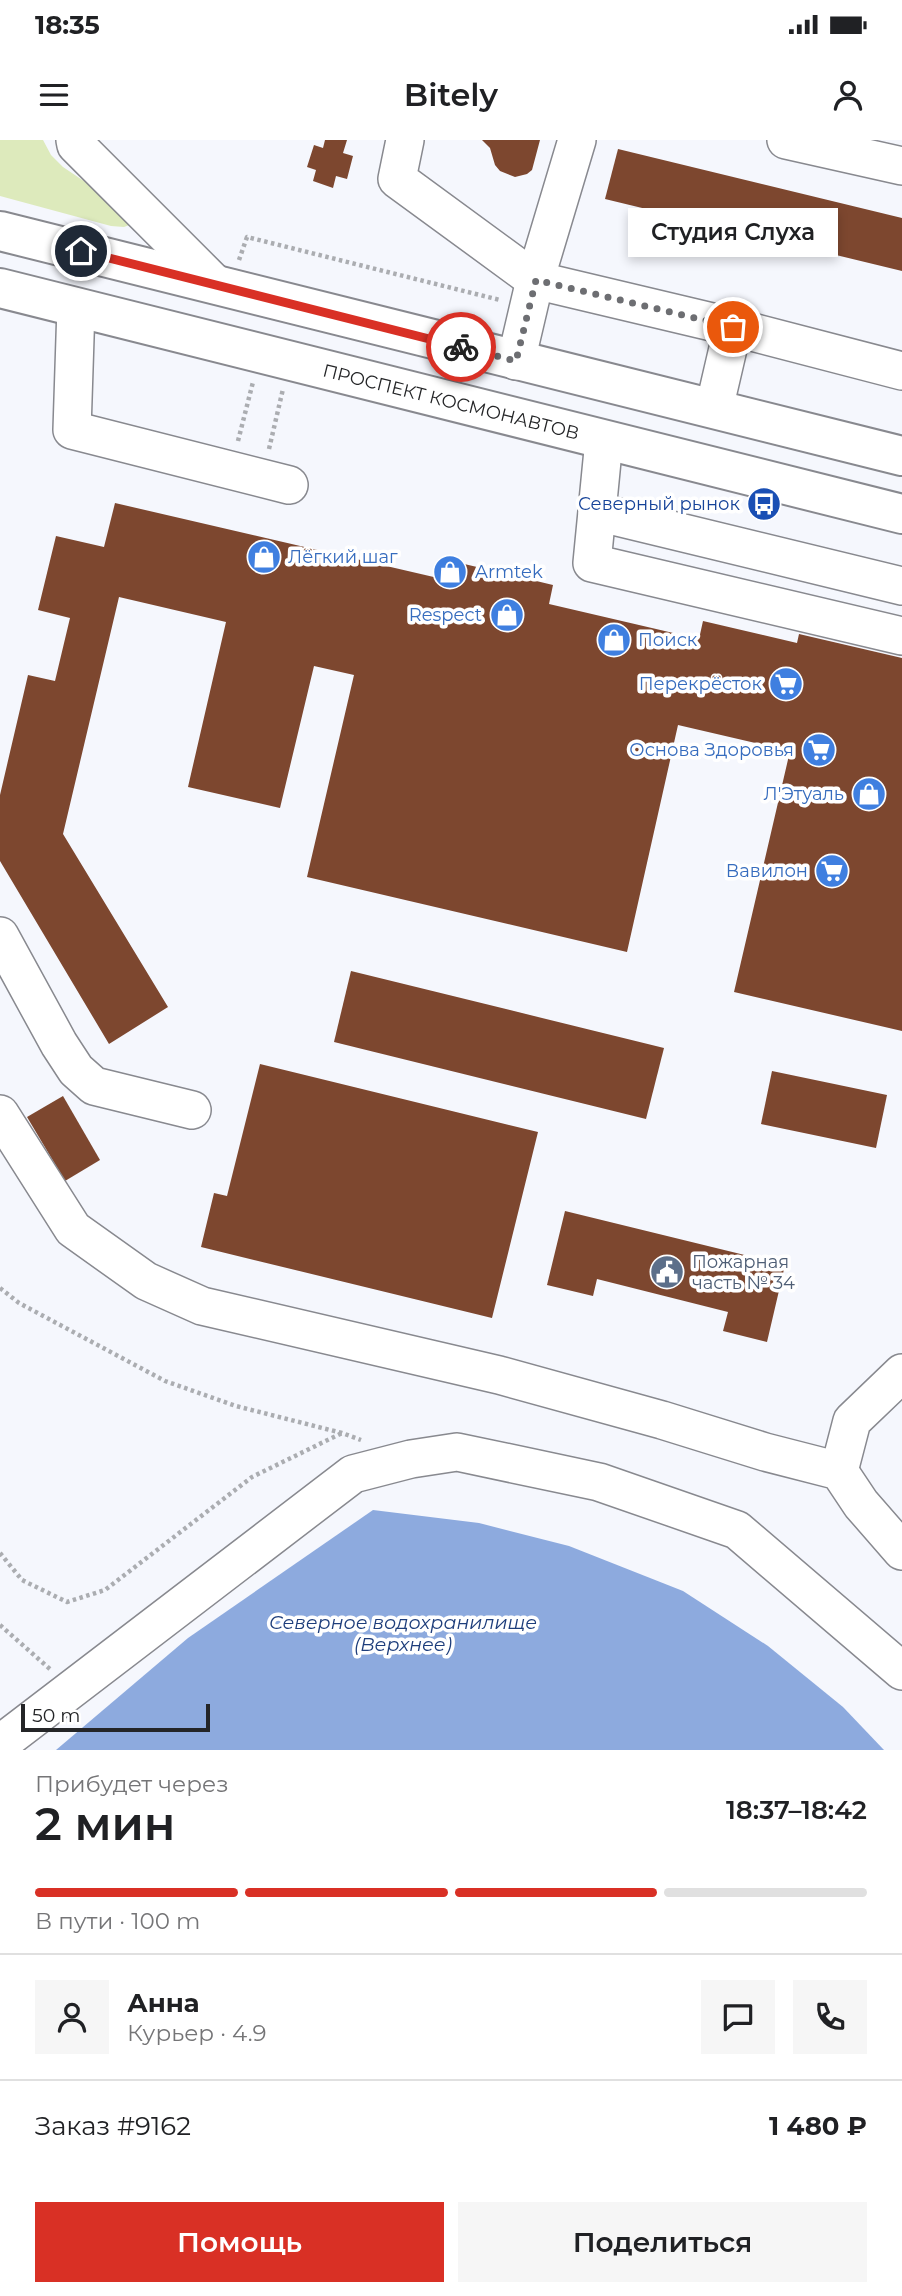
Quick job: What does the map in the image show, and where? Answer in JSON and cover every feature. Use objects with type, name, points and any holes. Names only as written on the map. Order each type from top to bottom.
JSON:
[{"type":"main road","points":[[0,231],[227,275],[516,361],[902,456]]},
{"type":"main road","name":"ПРОСПЕКТ КОСМОНАВТОВ","points":[[0,288],[902,514]]},
{"type":"street","points":[[75,140],[76,145],[227,275]]},
{"type":"street","points":[[405,140],[397,179],[532,293],[733,327],[902,371]]},
{"type":"street","points":[[516,361],[532,293],[577,140]]},
{"type":"street","points":[[786,140],[902,166]]},
{"type":"street","points":[[76,307],[72,430],[289,485]]},
{"type":"street","points":[[714,409],[733,327]]},
{"type":"street","points":[[604,440],[592,563],[902,636]]},
{"type":"street","points":[[597,512],[902,586]]},
{"type":"street","points":[[0,936],[76,1070],[94,1086],[192,1110]]},
{"type":"street","points":[[0,1114],[73,1229],[145,1281],[202,1306],[499,1375],[839,1471],[861,1504],[902,1552]]},
{"type":"street","points":[[839,1471],[852,1421],[902,1373]]},
{"type":"street","points":[[0,1744],[353,1474],[411,1459],[457,1452],[599,1482],[737,1530],[902,1671]]},
{"type":"path","points":[[227,275],[247,237],[532,293]]},
{"type":"path","points":[[238,441],[253,382]]},
{"type":"path","points":[[269,447],[282,391]]},
{"type":"path","points":[[0,1288],[19,1303],[165,1381],[236,1406],[342,1433],[365,1442]]},
{"type":"path","points":[[0,1553],[22,1580],[67,1602],[105,1590],[252,1477],[342,1433]]},
{"type":"path","points":[[0,1625],[72,1689]]},
{"type":"green space","points":[[0,140],[43,140],[51,155],[63,167],[127,210],[132,224],[124,227],[111,226],[0,196]]},
{"type":"water","name":"Северное водохранилище (Верхнее)","points":[[373,1510],[479,1523],[569,1546],[683,1591],[768,1646],[843,1707],[884,1750],[56,1750],[188,1638]]},
{"type":"building","points":[[325,140],[347,140],[343,153],[353,156],[347,179],[336,176],[333,188],[313,181],[316,170],[307,167],[314,145],[323,148]]},
{"type":"building","points":[[482,140],[540,140],[532,170],[515,177],[500,171],[495,165],[490,148]]},
{"type":"building","points":[[618,149],[902,218],[902,271],[605,199]]},
{"type":"building","points":[[115,503],[438,578],[443,559],[553,585],[549,604],[699,639],[703,621],[797,643],[799,634],[902,658],[902,1031],[734,992],[790,751],[678,725],[627,952],[307,877],[354,675],[314,666],[280,808],[188,787],[226,622],[119,597],[63,834],[168,1007],[109,1044],[0,861],[0,795],[28,675],[55,681],[70,618],[38,610],[56,536],[104,547]]},
{"type":"building","points":[[351,971],[664,1048],[646,1119],[334,1042]]},
{"type":"building","points":[[260,1064],[538,1132],[492,1318],[201,1247],[214,1193],[227,1196]]},
{"type":"building","points":[[772,1071],[887,1095],[876,1148],[761,1124]]},
{"type":"building","points":[[63,1096],[100,1160],[65,1181],[27,1117]]},
{"type":"building","name":"Пожарная часть № 34","points":[[565,1211],[785,1265],[767,1342],[723,1331],[728,1312],[597,1279],[593,1296],[547,1285]]},
{"type":"way so far","points":[[461,347],[516,361],[536,280],[733,327]]},
{"type":"place","name":"Студия Слуха","points":[[733,327]]},
{"type":"place","name":"Северный рынок","points":[[764,504]]},
{"type":"place","name":"Лёгкий шаг","points":[[264,557]]},
{"type":"place","name":"Armtek","points":[[450,572]]},
{"type":"place","name":"Respect","points":[[507,615]]},
{"type":"place","name":"Поиск","points":[[614,640]]},
{"type":"place","name":"Перекрёсток","points":[[786,684]]},
{"type":"place","name":"Основа Здоровья","points":[[819,750]]},
{"type":"place","name":"Л'Этуаль","points":[[869,794]]},
{"type":"place","name":"Вавилон","points":[[832,871]]},
{"type":"place","name":"Пожарная часть № 34","points":[[667,1272]]},
{"type":"route","points":[[81,251],[461,347]]}]
